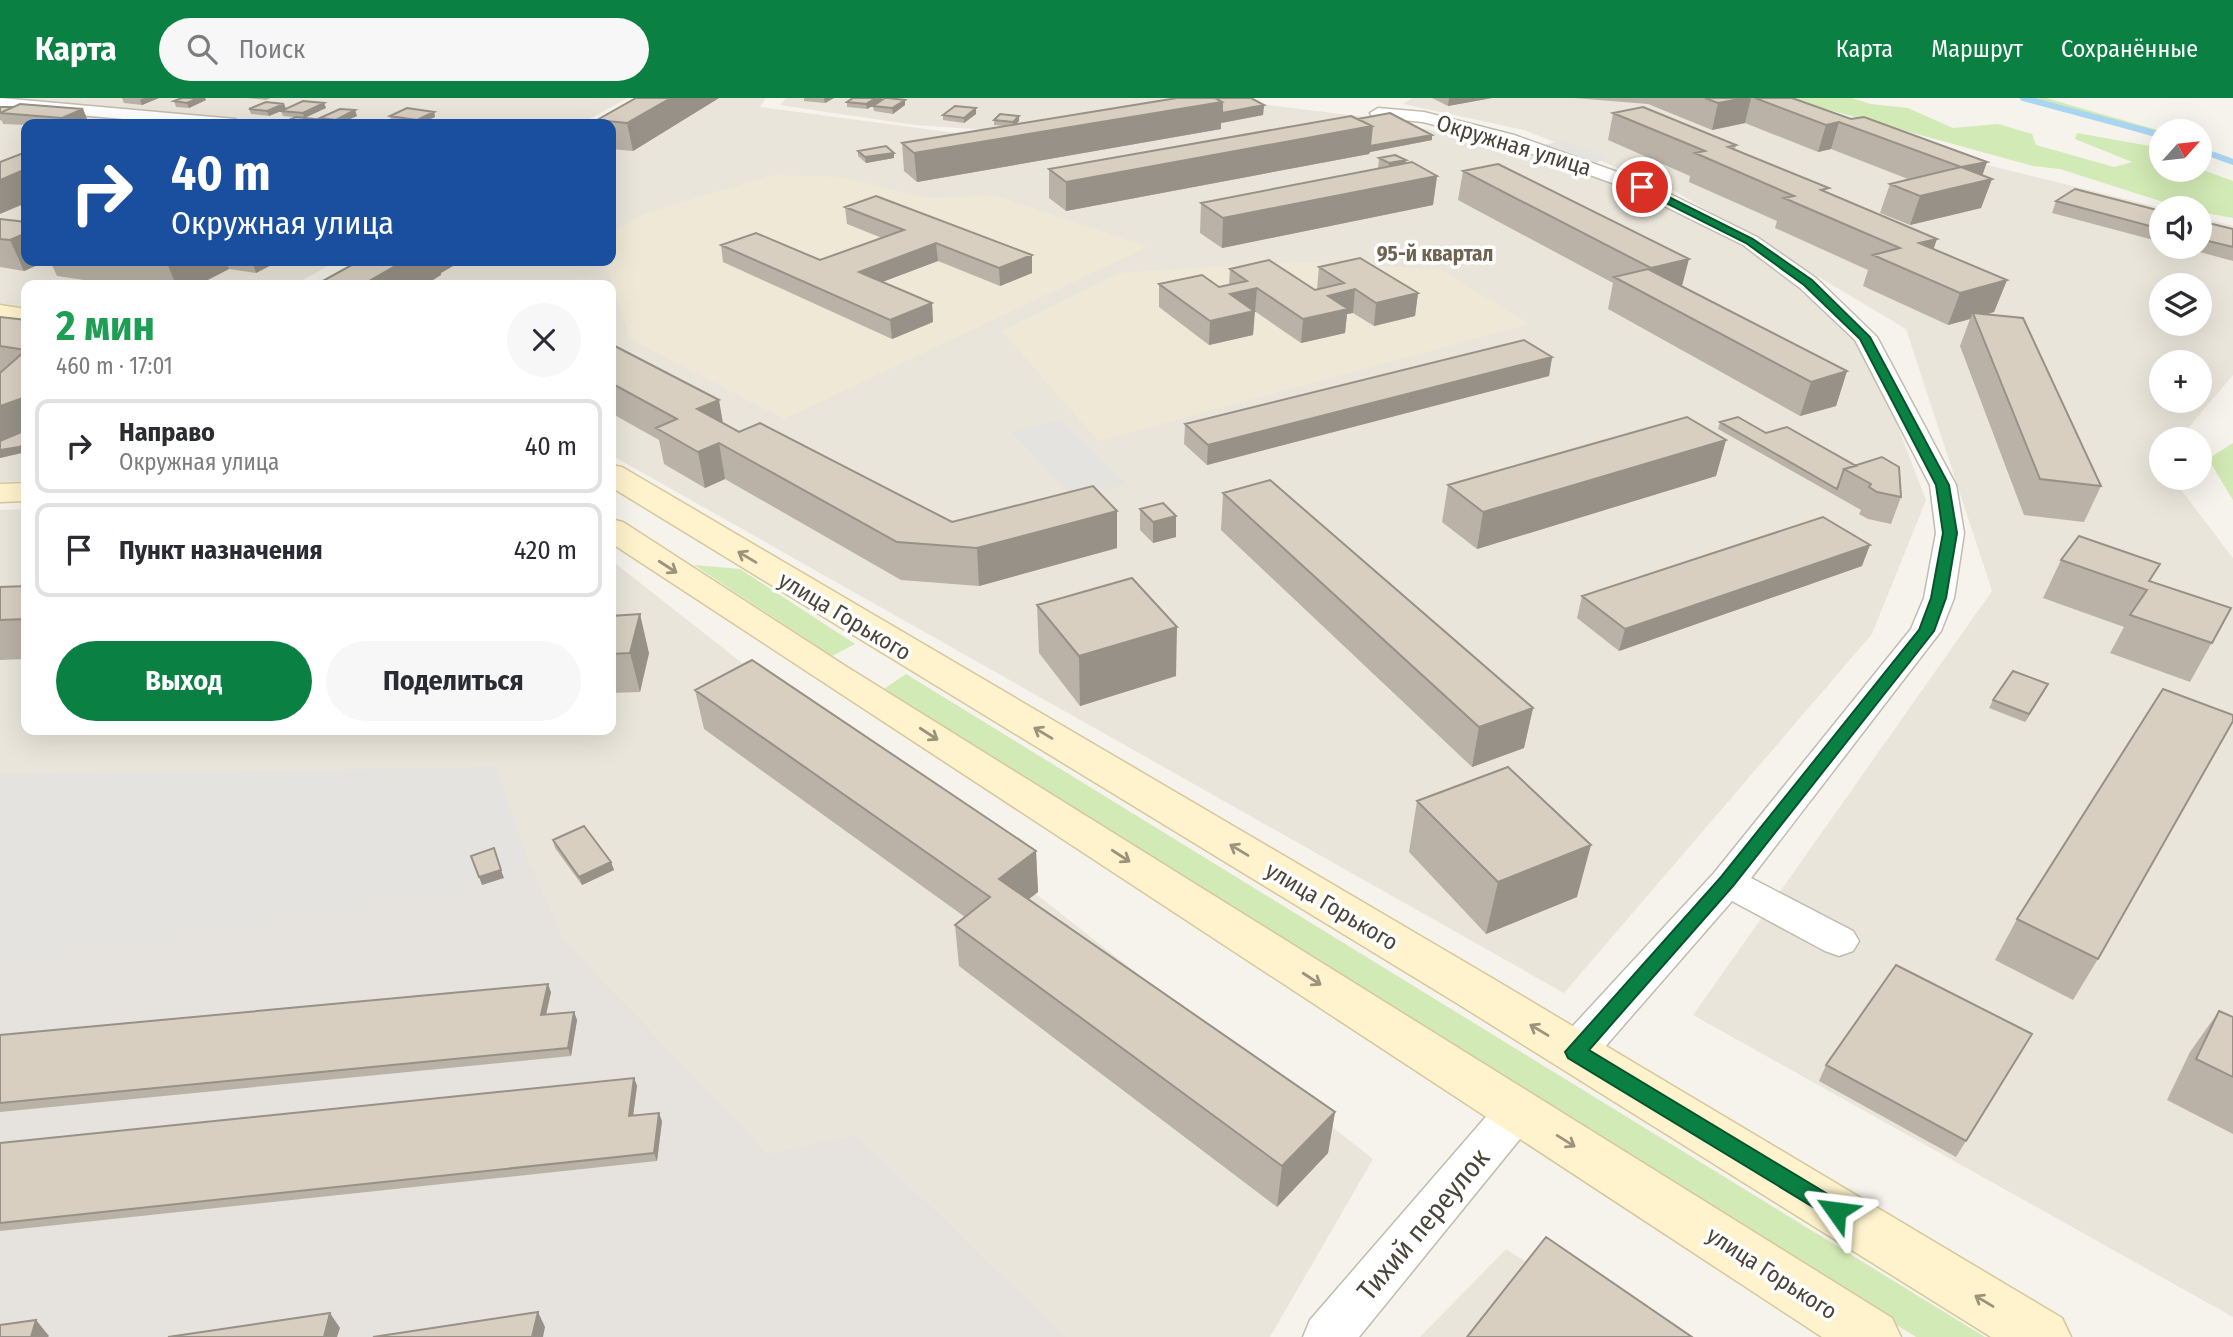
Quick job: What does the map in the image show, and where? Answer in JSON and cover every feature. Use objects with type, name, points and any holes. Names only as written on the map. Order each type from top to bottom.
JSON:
[{"type":"main road","points":[[0,313],[21,316]]},
{"type":"main road","name":"улица Горького","points":[[616,478],[1575,1052],[2042,1337]]},
{"type":"main road","points":[[0,493],[21,492]]},
{"type":"main road","name":"улица Горького","points":[[616,533],[1872,1337]]},
{"type":"main road","points":[[871,697],[863,681],[869,669],[893,658],[916,658]]},
{"type":"street","points":[[0,103],[179,119]]},
{"type":"street","name":"Окружная улица","points":[[1378,113],[1410,110],[1508,139],[1642,187],[1750,241],[1808,283],[1865,337],[1943,485],[1950,533],[1939,598],[1926,631],[1727,882],[1575,1052]]},
{"type":"street","points":[[1727,882],[1839,942]]},
{"type":"street","name":"Тихий переулок","points":[[1328,1337],[1518,1110]]},
{"type":"shaded area","points":[[4,98],[628,98],[589,119],[237,119]]},
{"type":"shaded area","points":[[671,98],[766,98],[760,107],[1023,142],[1220,99],[1375,118],[1517,149],[1623,178],[1770,261],[1870,354],[1926,500],[1872,634],[1564,993],[616,458],[616,280],[354,280],[378,266],[616,266],[616,129]]},
{"type":"shaded area","points":[[786,98],[1178,98],[1018,132],[915,125],[780,105]]},
{"type":"shaded area","points":[[1412,98],[1714,98],[2149,205],[2149,259],[2212,259],[2212,220],[2233,226],[2233,375],[2212,400],[2212,350],[2149,350],[2149,413],[2201,413],[2189,427],[2149,427],[2149,490],[2181,490],[2233,558],[2233,1317],[1693,1015],[1992,591],[1906,329],[1673,190],[1524,130],[1403,104]]},
{"type":"shaded area","points":[[0,109],[116,119],[21,119],[21,266],[328,266],[303,280],[21,280],[21,308],[0,305]]},
{"type":"shaded area","points":[[1561,141],[1608,158],[1590,165],[1539,146]]},
{"type":"shaded area","points":[[773,175],[839,177],[926,198],[995,196],[1147,247],[784,419],[630,339],[616,295],[616,280],[611,280],[607,266],[616,266],[616,229],[646,213]]},
{"type":"shaded area","points":[[1292,262],[1440,269],[1529,324],[1098,441],[1002,331],[1120,273]]},
{"type":"shaded area","points":[[0,326],[21,330],[21,481],[0,482]]},
{"type":"shaded area","points":[[1061,420],[1127,484],[1074,498],[1011,433]]},
{"type":"shaded area","points":[[21,509],[21,735],[616,735],[616,564],[1373,1159],[1270,1337],[0,1337],[0,510]]},
{"type":"shaded area","points":[[496,767],[531,869],[486,890],[0,969],[0,774]]},
{"type":"shaded area","points":[[532,868],[563,939],[768,1154],[856,1135],[1066,1337],[0,1337],[0,969],[487,890]]},
{"type":"shaded area","points":[[1506,1249],[1643,1337],[1420,1337]]},
{"type":"green space","points":[[1772,98],[1852,98],[1871,104],[1908,108],[1953,128],[1998,124],[2032,134],[2036,145],[2114,167],[2132,162],[2075,139],[2077,133],[2149,146],[2149,182],[2212,182],[2212,173],[2233,181],[2233,218],[2212,214],[2212,196],[2149,197],[2060,169],[2033,166],[1833,111]]},
{"type":"green space","points":[[2023,98],[2046,98],[2149,128],[2149,135]]},
{"type":"green space","points":[[2233,443],[2233,500],[2212,466],[2212,456]]},
{"type":"green space","points":[[694,565],[740,569],[855,644],[832,656]]},
{"type":"green space","points":[[906,674],[1985,1337],[1916,1337],[884,689]]},
{"type":"building","points":[[198,98],[187,103],[174,101]]},
{"type":"building","points":[[636,98],[671,98],[627,123],[616,122],[616,119],[599,119]]},
{"type":"building","points":[[853,98],[876,98],[866,104],[847,102]]},
{"type":"building","points":[[885,98],[905,100],[892,108],[873,106]]},
{"type":"building","points":[[1177,98],[1215,98],[1222,102],[914,153],[902,143]]},
{"type":"building","points":[[1215,98],[1251,98],[1264,105],[1222,113],[1222,102]]},
{"type":"building","points":[[1705,98],[1745,98],[1718,103]]},
{"type":"building","points":[[1755,98],[1792,98],[1851,119],[1864,117],[1987,162],[1961,167],[1839,122],[1826,125]]},
{"type":"building","points":[[303,101],[324,103],[303,113],[281,111]]},
{"type":"building","points":[[266,102],[284,104],[267,111],[249,109]]},
{"type":"building","points":[[20,104],[83,109],[62,118],[0,113]]},
{"type":"building","points":[[955,106],[976,108],[964,118],[943,115]]},
{"type":"building","points":[[0,107],[13,107],[0,113]]},
{"type":"building","points":[[1643,107],[1736,145],[1728,147],[1829,188],[1821,190],[1937,239],[1919,243],[2007,280],[1960,293],[1873,255],[1900,248],[1784,198],[1794,196],[1695,153],[1705,151],[1613,113]]},
{"type":"building","points":[[407,108],[434,112],[419,119],[390,116]]},
{"type":"building","points":[[340,109],[355,110],[338,119],[320,118]]},
{"type":"building","points":[[1390,113],[1432,135],[1370,146],[1372,126],[1358,119]]},
{"type":"building","points":[[1000,114],[1019,116],[1013,122],[994,120]]},
{"type":"building","points":[[1351,116],[1372,126],[1066,182],[1049,169]]},
{"type":"building","points":[[886,146],[894,153],[865,157],[858,151]]},
{"type":"building","points":[[21,154],[21,171],[0,180],[0,162]]},
{"type":"building","points":[[1395,155],[1406,160],[1389,163],[1379,158]]},
{"type":"building","points":[[1412,162],[1437,176],[1223,218],[1201,203]]},
{"type":"building","points":[[1498,164],[1689,259],[1651,268],[1463,171]]},
{"type":"building","points":[[1961,167],[1992,179],[1920,196],[1890,184]]},
{"type":"building","points":[[2075,189],[2149,208],[2149,226],[2056,201]]},
{"type":"building","points":[[876,196],[1032,255],[999,268],[936,243],[859,272],[932,303],[890,320],[721,245],[756,233],[820,260],[904,230],[845,207]]},
{"type":"building","points":[[0,219],[21,221],[21,235],[10,240],[0,239]]},
{"type":"building","points":[[2212,224],[2233,229],[2233,247],[2212,242]]},
{"type":"building","points":[[1360,258],[1418,293],[1376,303],[1355,289],[1328,296],[1348,309],[1303,319],[1257,288],[1230,294],[1254,311],[1210,321],[1159,284],[1202,275],[1219,287],[1247,281],[1230,269],[1269,260],[1315,290],[1344,283],[1319,267]]},
{"type":"building","points":[[350,266],[395,266],[371,280],[324,280]]},
{"type":"building","points":[[1648,269],[1847,371],[1811,382],[1614,277]]},
{"type":"building","points":[[1973,313],[2023,318],[2101,486],[2040,479]]},
{"type":"building","points":[[0,317],[21,319],[21,349],[0,346]]},
{"type":"building","points":[[1524,340],[1552,357],[1208,445],[1185,424]]},
{"type":"building","points":[[616,347],[719,400],[697,409],[739,432],[760,423],[952,522],[1093,486],[1117,511],[977,548],[897,542],[719,443],[698,452],[656,428],[677,419],[616,386]]},
{"type":"building","points":[[21,354],[21,399],[0,406],[0,373]]},
{"type":"building","points":[[1687,417],[1726,440],[1483,512],[1448,485]]},
{"type":"building","points":[[1738,417],[1766,433],[1787,427],[1856,466],[1844,469],[1837,489],[1720,422]]},
{"type":"building","points":[[21,432],[19,447],[0,450],[0,441]]},
{"type":"building","points":[[1882,457],[1899,467],[1901,497],[1877,492],[1869,487],[1871,484],[1844,469]]},
{"type":"building","points":[[1270,480],[1533,708],[1479,727],[1223,493]]},
{"type":"building","points":[[1163,503],[1176,516],[1153,522],[1140,509]]},
{"type":"building","points":[[1823,517],[1870,545],[1625,629],[1582,596]]},
{"type":"building","points":[[2079,536],[2160,564],[2149,581],[2231,608],[2212,643],[2130,615],[2147,590],[2061,560]]},
{"type":"building","points":[[1132,578],[1177,627],[1079,656],[1037,605]]},
{"type":"building","points":[[21,586],[21,619],[0,620],[0,587]]},
{"type":"building","points":[[640,614],[630,653],[616,654],[616,616]]},
{"type":"building","points":[[752,660],[1036,851],[999,879],[1335,1112],[1282,1166],[955,925],[990,897],[695,690]]},
{"type":"building","points":[[2013,671],[2048,684],[2029,714],[1993,700]]},
{"type":"building","points":[[2163,689],[2233,715],[2233,721],[2098,959],[2017,919]]},
{"type":"building","points":[[1508,767],[1591,845],[1498,882],[1417,801]]},
{"type":"building","points":[[584,826],[611,862],[579,877],[553,840]]},
{"type":"building","points":[[494,848],[501,870],[479,877],[471,856]]},
{"type":"building","points":[[1896,965],[2032,1034],[1966,1141],[1826,1065]]},
{"type":"building","points":[[548,984],[541,1015],[574,1012],[568,1048],[0,1103],[0,1035]]},
{"type":"building","points":[[2219,1011],[2233,1017],[2233,1077],[2196,1059]]},
{"type":"building","points":[[634,1078],[629,1116],[659,1113],[654,1153],[0,1223],[0,1143]]},
{"type":"building","points":[[1546,1237],[1692,1337],[1467,1337]]},
{"type":"building","points":[[538,1312],[532,1337],[373,1337]]},
{"type":"building","points":[[330,1313],[324,1337],[168,1337]]},
{"type":"building","points":[[36,1320],[31,1337],[0,1337],[0,1325]]},
{"type":"waterway","points":[[2023,98],[2149,132]]},
{"type":"waterway","points":[[2212,154],[2233,162]]},
{"type":"district","name":"95-й квартал","points":[[1435,254]]},
{"type":"route","points":[[1642,187],[1750,241],[1808,283],[1865,337],[1943,485],[1950,533],[1939,598],[1926,631],[1727,882],[1575,1052],[1836,1211]]}]
